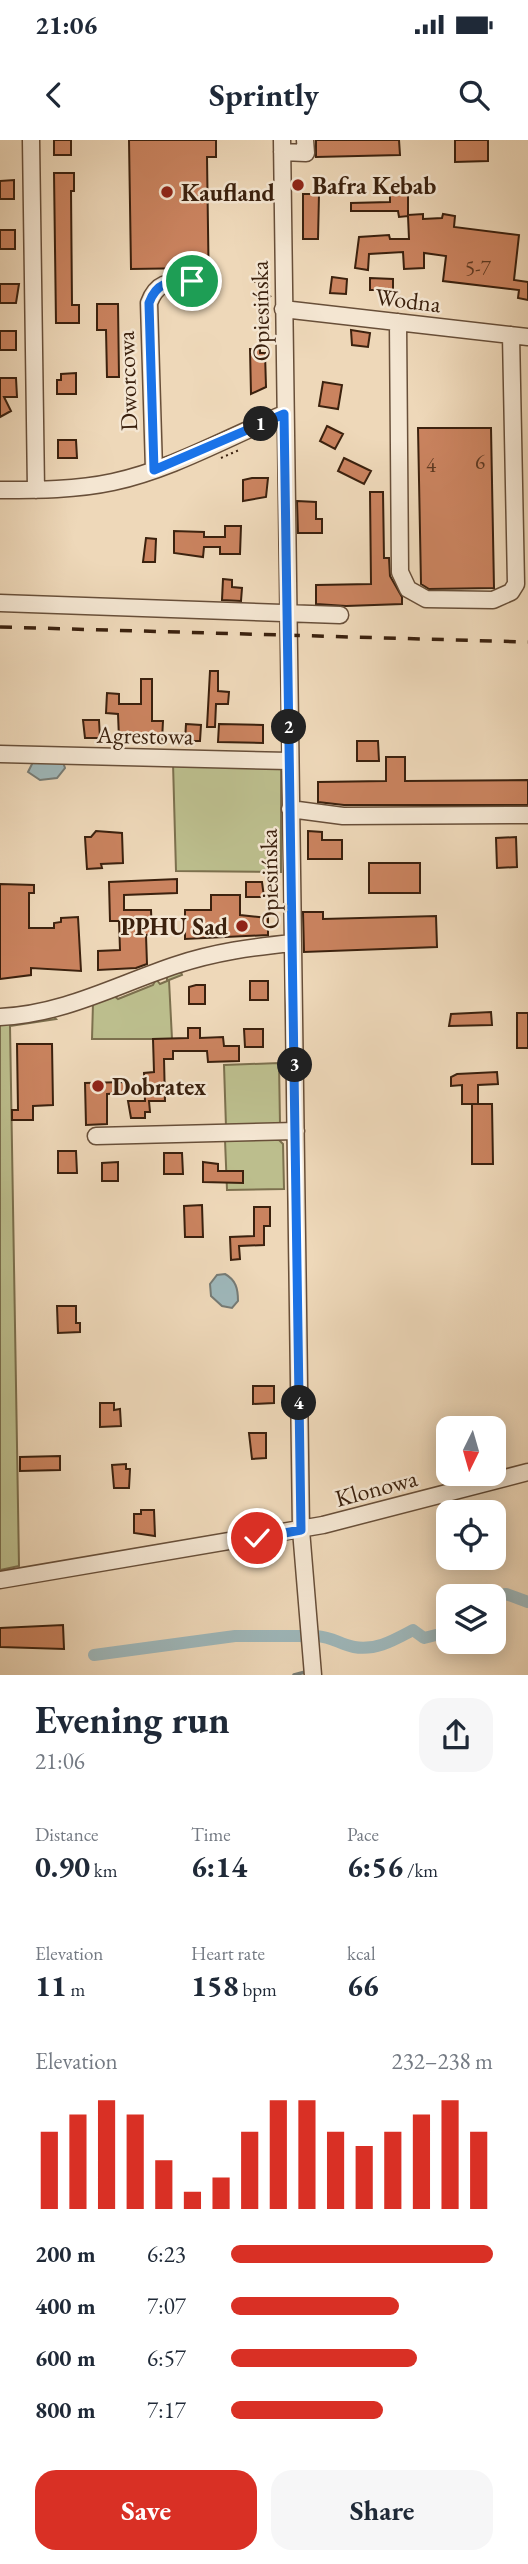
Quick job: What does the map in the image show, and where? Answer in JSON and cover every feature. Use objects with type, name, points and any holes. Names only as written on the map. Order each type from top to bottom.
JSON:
[{"type":"street","points":[[31,140],[36,490]]},
{"type":"street","points":[[282,146],[306,153],[305,140]]},
{"type":"street","name":"Opiesińska","points":[[282,146],[278,304],[284,414],[301,1530],[313,1675]]},
{"type":"street","name":"Dworcowa","points":[[154,470],[149,303],[153,291],[165,282],[192,281]]},
{"type":"street","name":"Wodna","points":[[278,304],[398,322],[528,337]]},
{"type":"street","points":[[398,322],[400,572],[408,589],[426,599],[493,600],[511,592],[516,584],[511,335]]},
{"type":"street","points":[[0,490],[79,488],[154,470],[284,414]]},
{"type":"street","points":[[0,603],[340,615]]},
{"type":"street","name":"Agrestowa","points":[[0,754],[289,761]]},
{"type":"street","points":[[290,809],[343,816],[528,815]]},
{"type":"street","points":[[0,1017],[32,1016],[79,1003],[212,954],[247,947],[293,943]]},
{"type":"street","points":[[96,1136],[296,1132]]},
{"type":"street","name":"Klonowa","points":[[0,1580],[69,1571],[301,1530],[528,1472]]},
{"type":"path","points":[[254,281],[278,304]]},
{"type":"green space","points":[[173,763],[281,767],[281,872],[176,871]]},
{"type":"green space","points":[[181,972],[182,975],[169,980],[172,1039],[92,1039],[93,1003],[113,995],[118,999],[153,985],[156,979],[160,984],[167,981],[167,975]]},
{"type":"green space","points":[[53,1016],[56,1019],[10,1026],[19,1566],[0,1570],[0,1022]]},
{"type":"green space","points":[[279,1063],[280,1124],[226,1127],[224,1065]]},
{"type":"green space","points":[[225,1140],[279,1140],[283,1144],[284,1189],[227,1190]]},
{"type":"water","points":[[33,762],[63,762],[65,768],[57,778],[40,780],[28,772]]},
{"type":"water","points":[[225,1274],[232,1279],[237,1289],[238,1301],[232,1308],[222,1306],[211,1296],[210,1284],[217,1275]]},
{"type":"building","points":[[54,140],[71,140],[71,155],[54,155]]},
{"type":"building","points":[[129,140],[216,140],[216,157],[207,157],[209,298],[200,299],[202,280],[197,268],[131,269]]},
{"type":"building","points":[[316,140],[399,140],[400,155],[316,157]]},
{"type":"building","points":[[455,140],[488,140],[488,161],[455,162]]},
{"type":"building","points":[[54,173],[74,173],[74,191],[71,191],[72,305],[79,305],[79,323],[56,323]]},
{"type":"building","points":[[14,180],[14,199],[0,199],[0,181]]},
{"type":"building","points":[[408,190],[408,215],[423,214],[423,219],[442,218],[443,214],[455,216],[454,227],[519,235],[514,280],[528,282],[528,300],[518,298],[519,290],[443,281],[446,256],[424,253],[424,268],[404,269],[403,252],[369,254],[368,270],[355,268],[359,237],[389,235],[390,239],[409,239],[408,216],[399,217],[398,211],[351,211],[351,203],[390,202],[390,191]]},
{"type":"building","points":[[303,194],[319,194],[318,239],[303,239]]},
{"type":"building","points":[[0,230],[15,230],[15,249],[0,249]]},
{"type":"building","points":[[332,277],[347,279],[346,294],[330,293]]},
{"type":"building","points":[[370,278],[393,279],[393,290],[370,290]]},
{"type":"building","points":[[0,284],[19,284],[16,303],[0,303]]},
{"type":"building","points":[[97,304],[118,304],[119,377],[107,377],[106,330],[97,330]]},
{"type":"building","points":[[351,330],[370,333],[368,347],[352,345]]},
{"type":"building","points":[[0,331],[16,331],[16,350],[0,350]]},
{"type":"building","points":[[250,349],[260,349],[260,353],[265,353],[266,387],[251,394]]},
{"type":"building","points":[[76,373],[76,394],[57,394],[57,380],[61,380],[61,374]]},
{"type":"building","points":[[0,378],[16,378],[17,397],[4,397],[11,411],[0,417]]},
{"type":"building","points":[[323,382],[342,385],[338,409],[319,406]]},
{"type":"building","points":[[327,426],[343,434],[335,449],[320,441]]},
{"type":"building","points":[[418,428],[491,428],[494,588],[429,589],[421,584]]},
{"type":"building","points":[[58,440],[76,440],[77,458],[58,458]]},
{"type":"building","points":[[344,458],[371,471],[364,484],[338,471]]},
{"type":"building","points":[[268,478],[266,497],[243,501],[243,480]]},
{"type":"building","points":[[370,492],[383,492],[384,558],[389,558],[390,576],[402,597],[402,604],[316,604],[316,585],[371,584]]},
{"type":"building","points":[[297,501],[316,502],[316,519],[322,519],[322,533],[298,533]]},
{"type":"building","points":[[225,526],[241,526],[240,554],[220,554],[220,547],[204,547],[203,557],[174,553],[174,531],[204,532],[204,537],[225,537]]},
{"type":"building","points":[[146,538],[156,539],[155,562],[143,562]]},
{"type":"building","points":[[223,579],[232,580],[232,587],[242,588],[241,601],[222,600]]},
{"type":"building","points":[[210,671],[218,671],[218,691],[229,692],[228,704],[216,704],[215,727],[207,727]]},
{"type":"building","points":[[141,679],[152,679],[152,721],[163,721],[162,740],[119,738],[118,714],[106,713],[107,693],[119,694],[119,704],[141,704]]},
{"type":"building","points":[[83,720],[99,720],[100,738],[85,738]]},
{"type":"building","points":[[186,724],[201,725],[200,741],[185,741]]},
{"type":"building","points":[[219,724],[263,725],[263,743],[218,742]]},
{"type":"building","points":[[357,741],[378,741],[379,761],[357,761]]},
{"type":"building","points":[[386,757],[405,757],[405,781],[528,780],[528,805],[344,805],[318,802],[318,782],[386,781]]},
{"type":"building","points":[[96,831],[122,833],[123,863],[101,864],[102,868],[87,869],[85,837],[91,837]]},
{"type":"building","points":[[308,831],[322,832],[322,840],[342,840],[342,859],[308,859]]},
{"type":"building","points":[[516,837],[517,867],[497,868],[496,838]]},
{"type":"building","points":[[369,863],[420,863],[420,893],[369,893]]},
{"type":"building","points":[[177,879],[177,893],[124,895],[124,910],[151,910],[152,934],[146,935],[147,964],[136,968],[98,970],[98,951],[120,950],[119,921],[110,921],[109,882]]},
{"type":"building","points":[[246,882],[262,882],[264,897],[246,897]]},
{"type":"building","points":[[0,884],[34,885],[34,893],[29,893],[29,928],[54,928],[54,923],[61,922],[61,918],[78,917],[81,971],[31,968],[31,975],[0,979]]},
{"type":"building","points":[[211,895],[240,895],[240,915],[268,918],[268,935],[185,939],[185,910],[211,910]]},
{"type":"building","points":[[303,912],[323,912],[323,919],[436,916],[437,947],[304,952]]},
{"type":"building","points":[[250,981],[268,981],[268,1000],[250,1000]]},
{"type":"building","points":[[205,985],[205,1004],[189,1004],[189,987]]},
{"type":"building","points":[[491,1012],[492,1025],[449,1026],[451,1014]]},
{"type":"building","points":[[517,1013],[528,1013],[528,1048],[517,1048]]},
{"type":"building","points":[[188,1028],[200,1028],[200,1038],[223,1037],[224,1046],[239,1046],[239,1061],[208,1062],[207,1051],[173,1051],[173,1059],[164,1059],[165,1101],[149,1101],[150,1112],[145,1112],[145,1118],[131,1118],[128,1101],[145,1101],[144,1073],[154,1072],[153,1039],[188,1038]]},
{"type":"building","points":[[244,1029],[263,1029],[263,1047],[245,1047]]},
{"type":"building","points":[[17,1044],[52,1044],[53,1105],[33,1106],[33,1120],[12,1120],[12,1110],[18,1110]]},
{"type":"building","points":[[497,1072],[498,1084],[478,1085],[478,1104],[462,1104],[462,1085],[451,1086],[451,1077],[457,1074]]},
{"type":"building","points":[[125,1082],[125,1093],[107,1094],[107,1124],[86,1125],[85,1083]]},
{"type":"building","points":[[472,1104],[492,1104],[493,1164],[472,1164]]},
{"type":"building","points":[[58,1151],[76,1151],[77,1173],[58,1173]]},
{"type":"building","points":[[164,1153],[182,1153],[183,1174],[164,1174]]},
{"type":"building","points":[[118,1162],[118,1181],[102,1181],[102,1163]]},
{"type":"building","points":[[203,1162],[218,1164],[218,1171],[243,1171],[243,1183],[203,1182]]},
{"type":"building","points":[[202,1205],[203,1237],[185,1237],[184,1206]]},
{"type":"building","points":[[254,1207],[270,1207],[270,1226],[264,1226],[264,1245],[239,1246],[240,1259],[231,1260],[230,1237],[254,1236]]},
{"type":"building","points":[[57,1306],[76,1306],[76,1323],[80,1323],[80,1332],[58,1333]]},
{"type":"building","points":[[253,1386],[274,1386],[274,1403],[253,1404]]},
{"type":"building","points":[[100,1403],[114,1403],[114,1410],[120,1409],[121,1426],[100,1427]]},
{"type":"building","points":[[249,1433],[266,1433],[266,1458],[252,1459]]},
{"type":"building","points":[[60,1456],[60,1470],[20,1471],[20,1457]]},
{"type":"building","points":[[126,1464],[126,1469],[130,1469],[129,1488],[114,1488],[112,1465]]},
{"type":"building","points":[[141,1510],[154,1510],[155,1536],[134,1533],[134,1514],[141,1514]]},
{"type":"building","points":[[63,1625],[64,1649],[0,1647],[0,1628]]},
{"type":"waterway","points":[[506,1594],[528,1602]]},
{"type":"waterway","points":[[316,1636],[362,1648],[385,1644],[413,1630],[424,1638],[436,1635]]},
{"type":"waterway","points":[[94,1655],[235,1636],[301,1636]]},
{"type":"waterway","points":[[301,1636],[304,1647]]},
{"type":"waterway","points":[[294,1675],[309,1671]]},
{"type":"railway","points":[[0,627],[528,642]]},
{"type":"place","name":"Bafra Kebab","points":[[298,185]]},
{"type":"place","name":"Kaufland","points":[[167,192]]},
{"type":"place","name":"PPHU Sad","points":[[242,926]]},
{"type":"place","name":"Dobratex","points":[[98,1086]]},
{"type":"route","points":[[192,281],[165,282],[153,291],[149,303],[154,470],[284,414],[301,1530],[257,1538]]}]
